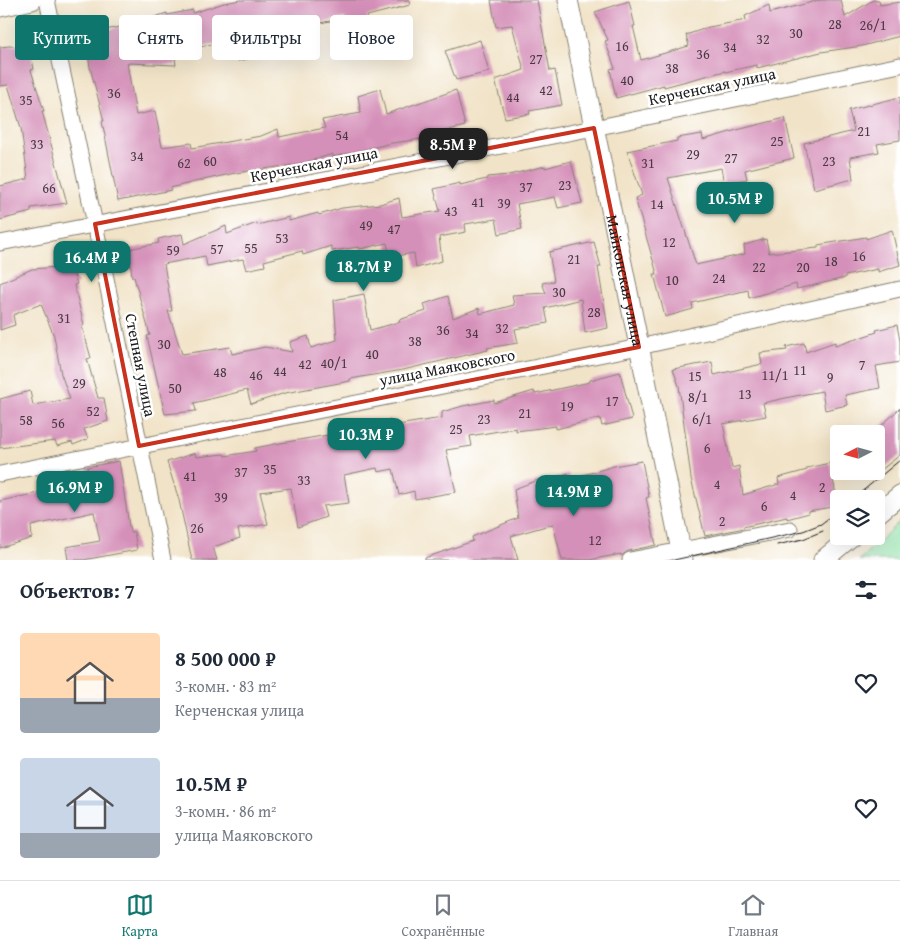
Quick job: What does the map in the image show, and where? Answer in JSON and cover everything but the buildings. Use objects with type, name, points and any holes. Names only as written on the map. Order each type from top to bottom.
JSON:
[{"type":"street","points":[[0,7],[32,0]]},
{"type":"street","name":"Степная улица","points":[[48,0],[163,560]]},
{"type":"street","name":"Майкопская улица","points":[[568,0],[682,556]]},
{"type":"street","name":"Керченская улица","points":[[0,243],[594,128],[900,65]]},
{"type":"street","name":"улица Маяковского","points":[[0,474],[639,346],[900,289]]},
{"type":"street","points":[[885,508],[900,495]]},
{"type":"street","points":[[630,560],[682,556],[790,529]]},
{"type":"street","points":[[824,560],[842,545]]},
{"type":"highlighted area","points":[[594,128],[639,347],[139,446],[95,224]]},
{"type":"green space","points":[[900,521],[900,560],[859,560],[875,545],[885,545],[885,535]]},
{"type":"tram line","points":[[864,490],[900,460]]},
{"type":"tram line","points":[[674,560],[803,531],[821,524],[830,517]]},
{"type":"tram line","points":[[777,545],[803,539],[823,531]]}]
